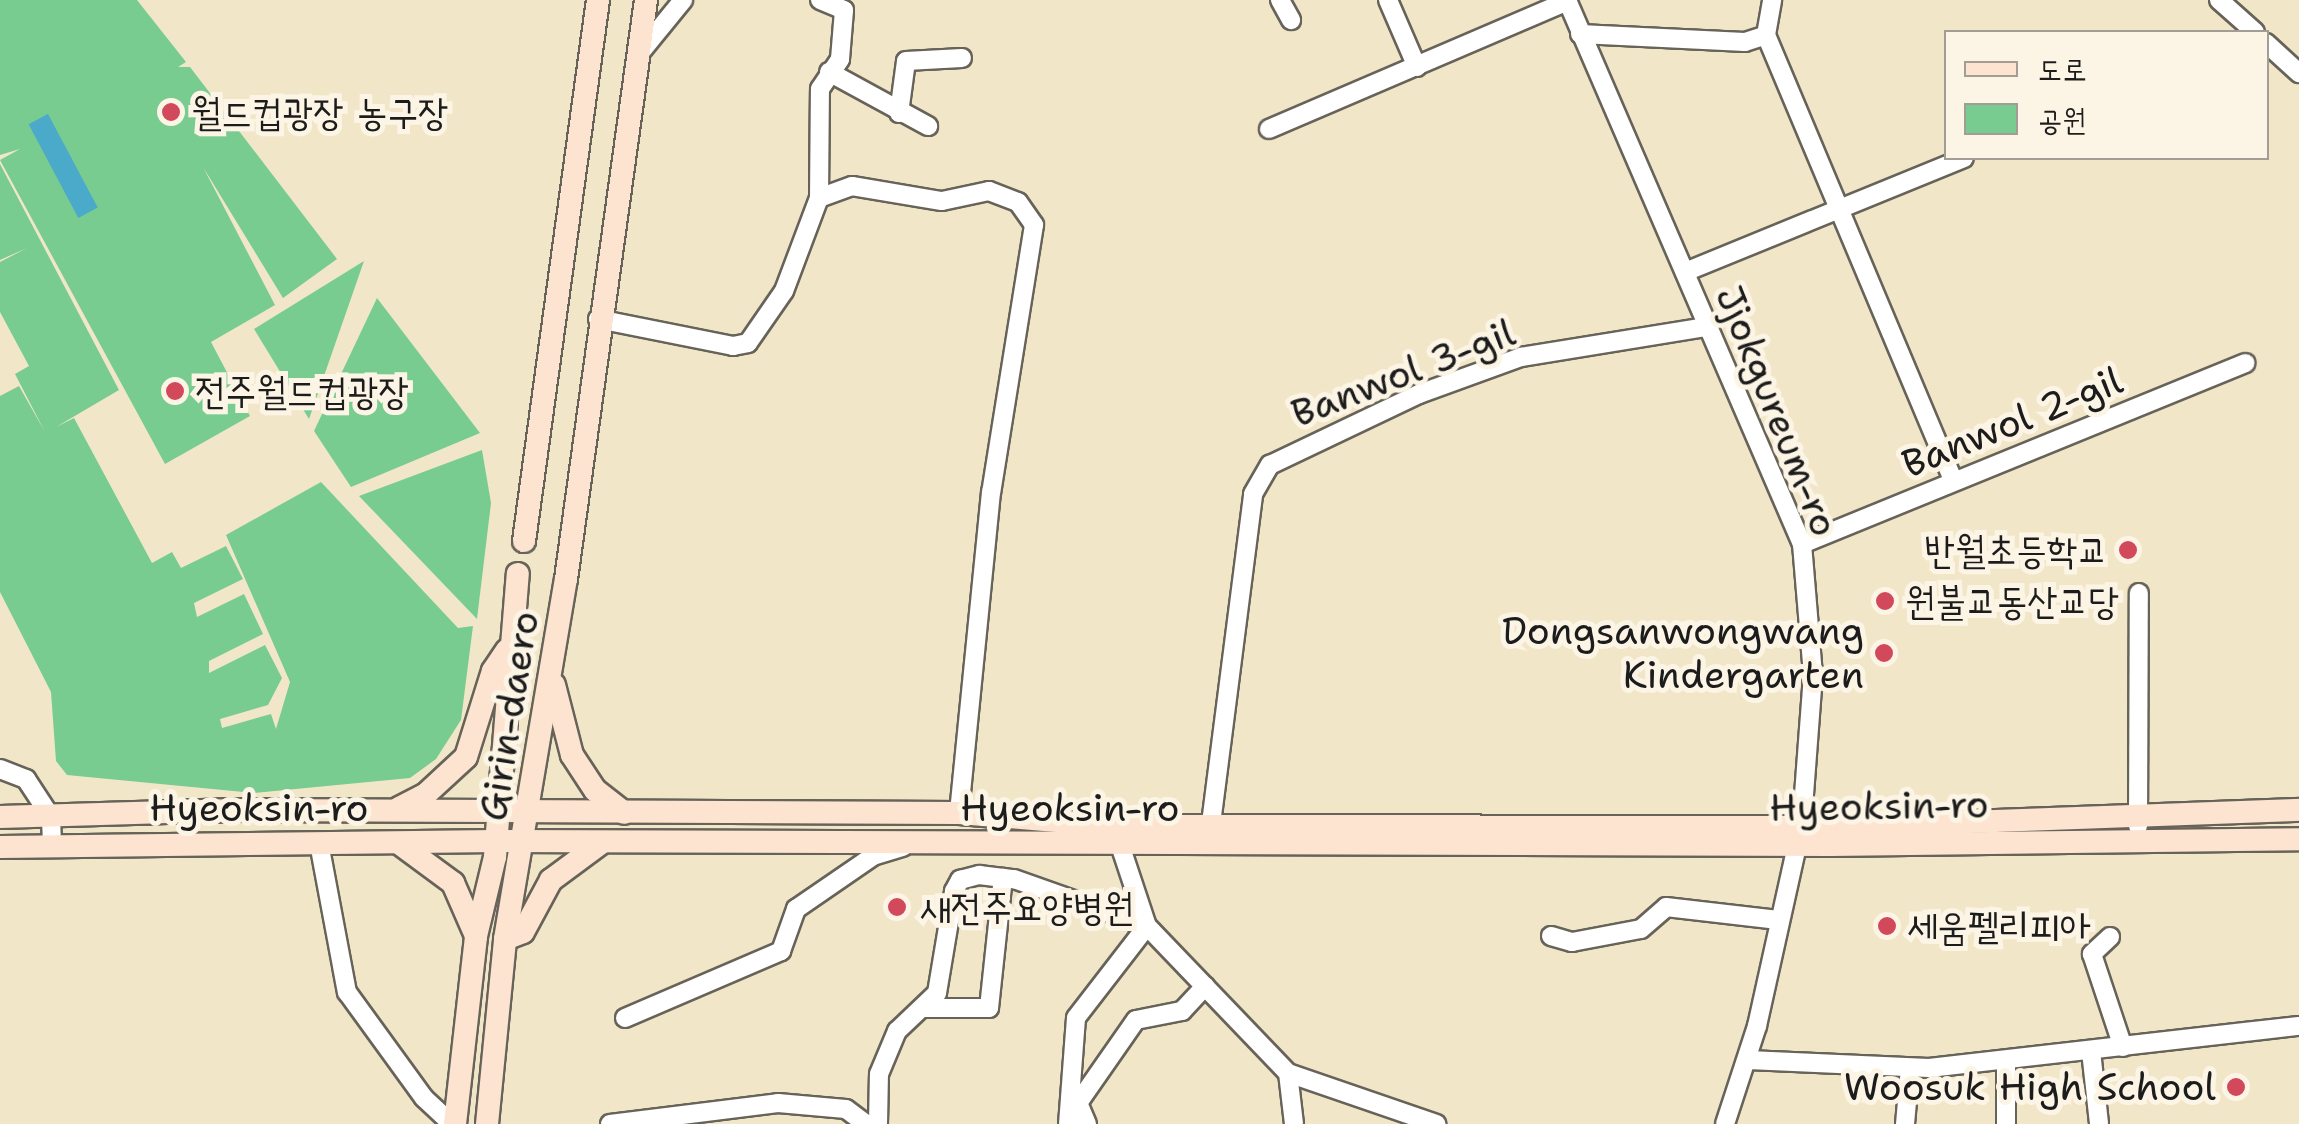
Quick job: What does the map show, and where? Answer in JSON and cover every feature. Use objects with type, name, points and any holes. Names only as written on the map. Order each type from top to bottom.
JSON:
[{"type":"street","points":[[524,541],[598,0]]},
{"type":"street","name":"Girin-daero","points":[[487,1124],[505,939],[531,813],[646,0]]},
{"type":"street","points":[[637,55],[683,0]]},
{"type":"street","points":[[598,319],[733,346],[748,343],[797,267],[819,198],[820,88],[840,60],[844,10],[820,0]]},
{"type":"street","points":[[1280,0],[1291,20]]},
{"type":"street","points":[[1388,0],[1417,67]]},
{"type":"street","points":[[1772,0],[1766,34],[1953,480]]},
{"type":"street","points":[[2219,0],[2253,30]]},
{"type":"street","points":[[1269,129],[1567,1]]},
{"type":"street","name":"Jjokgureum-ro","points":[[1567,1],[1802,544],[1813,675],[1799,833],[1748,1060],[1725,1124]]},
{"type":"street","points":[[1580,34],[1746,42],[1766,34]]},
{"type":"street","points":[[2269,46],[2299,73]]},
{"type":"street","points":[[899,113],[906,61],[962,58]]},
{"type":"street","points":[[829,72],[928,126]]},
{"type":"street","points":[[1685,272],[1959,160]]},
{"type":"street","points":[[819,198],[852,186],[942,201],[989,190],[1018,202],[1034,226],[991,492],[960,813]]},
{"type":"street","name":"Banwol 3-gil","points":[[1210,834],[1254,494],[1270,465],[1419,394],[1521,357],[1708,327]]},
{"type":"street","name":"Banwol 2-gil","points":[[1802,544],[2246,363]]},
{"type":"street","name":"Girin-daero","points":[[453,1124],[476,936],[497,842],[514,674],[507,650],[518,574]]},
{"type":"street","points":[[2138,826],[2139,593]]},
{"type":"street","points":[[396,810],[426,794],[466,757],[492,671],[507,650]]},
{"type":"street","points":[[551,672],[572,755],[595,790],[624,813]]},
{"type":"street","points":[[0,769],[26,779],[51,816],[52,844]]},
{"type":"street","name":"Hyeoksin-ro","points":[[0,817],[396,810],[960,813],[1116,835]]},
{"type":"street","name":"Hyeoksin-ro","points":[[0,847],[900,842],[1210,834],[1799,833],[2138,826],[2299,810]]},
{"type":"street","name":"Hyeoksin-ro","points":[[2138,826],[2299,838]]},
{"type":"street","points":[[1116,835],[1147,926],[1288,1073],[1436,1124]]},
{"type":"street","points":[[397,842],[453,882],[476,936]]},
{"type":"street","points":[[505,939],[524,932],[551,880],[604,842]]},
{"type":"street","points":[[626,1018],[781,951],[796,909],[873,856],[904,848],[900,842]]},
{"type":"street","points":[[320,843],[347,992],[424,1098],[453,1124]]},
{"type":"street","points":[[878,1124],[879,1074],[897,1031],[937,993],[954,891],[970,876],[1008,878],[1147,926]]},
{"type":"street","points":[[922,1008],[988,1008],[1008,878]]},
{"type":"street","points":[[1551,936],[1572,942],[1641,929],[1666,906],[1778,920]]},
{"type":"street","points":[[1068,1124],[1076,1018],[1147,926]]},
{"type":"street","points":[[2110,936],[2092,954],[2123,1047]]},
{"type":"street","points":[[1087,1124],[1078,1104],[1136,1020],[1182,1011],[1205,986]]},
{"type":"street","points":[[1748,1060],[1910,1068],[2299,1026]]},
{"type":"street","points":[[2091,1051],[2099,1124]]},
{"type":"street","points":[[2006,1060],[2006,1124]]},
{"type":"street","points":[[1905,1124],[1910,1068]]},
{"type":"street","points":[[1288,1073],[1294,1124]]},
{"type":"street","points":[[610,1124],[778,1103],[846,1109],[866,1124]]},
{"type":"green space","points":[[0,0],[137,0],[186,62],[178,67],[190,67],[337,259],[283,298],[203,167],[275,305],[211,342],[250,416],[165,464],[0,160],[20,149],[0,155]]},
{"type":"green space","points":[[0,164],[119,390],[56,427],[74,418],[152,563],[172,552],[181,568],[226,546],[243,579],[194,603],[197,617],[244,594],[263,634],[209,661],[209,673],[265,645],[282,678],[268,705],[220,719],[222,728],[271,714],[276,729],[290,682],[226,535],[321,482],[458,628],[473,626],[461,720],[436,759],[410,778],[254,793],[67,775],[56,761],[51,692],[0,592],[0,396],[19,386],[45,432],[15,374],[29,366],[0,312],[0,262],[27,248],[0,260]]},
{"type":"green space","points":[[364,261],[316,399],[309,419],[254,329]]},
{"type":"green space","points":[[377,298],[480,433],[351,487],[314,431]]},
{"type":"green space","points":[[482,450],[491,503],[477,619],[359,496]]},
{"type":"water","points":[[48,114],[98,208],[78,218],[29,124]]},
{"type":"place","name":"월드컵광장 농구장","points":[[171,112]]},
{"type":"place","name":"전주월드컵광장","points":[[175,391]]},
{"type":"place","name":"반월초등학교","points":[[2128,550]]},
{"type":"place","name":"원불교동산교당","points":[[1885,601]]},
{"type":"place","name":"Dongsanwongwang Kindergarten","points":[[1884,653]]},
{"type":"place","name":"새전주요양병원","points":[[897,907]]},
{"type":"place","name":"세움펠리피아","points":[[1887,926]]},
{"type":"place","name":"Woosuk High School","points":[[2236,1087]]}]
